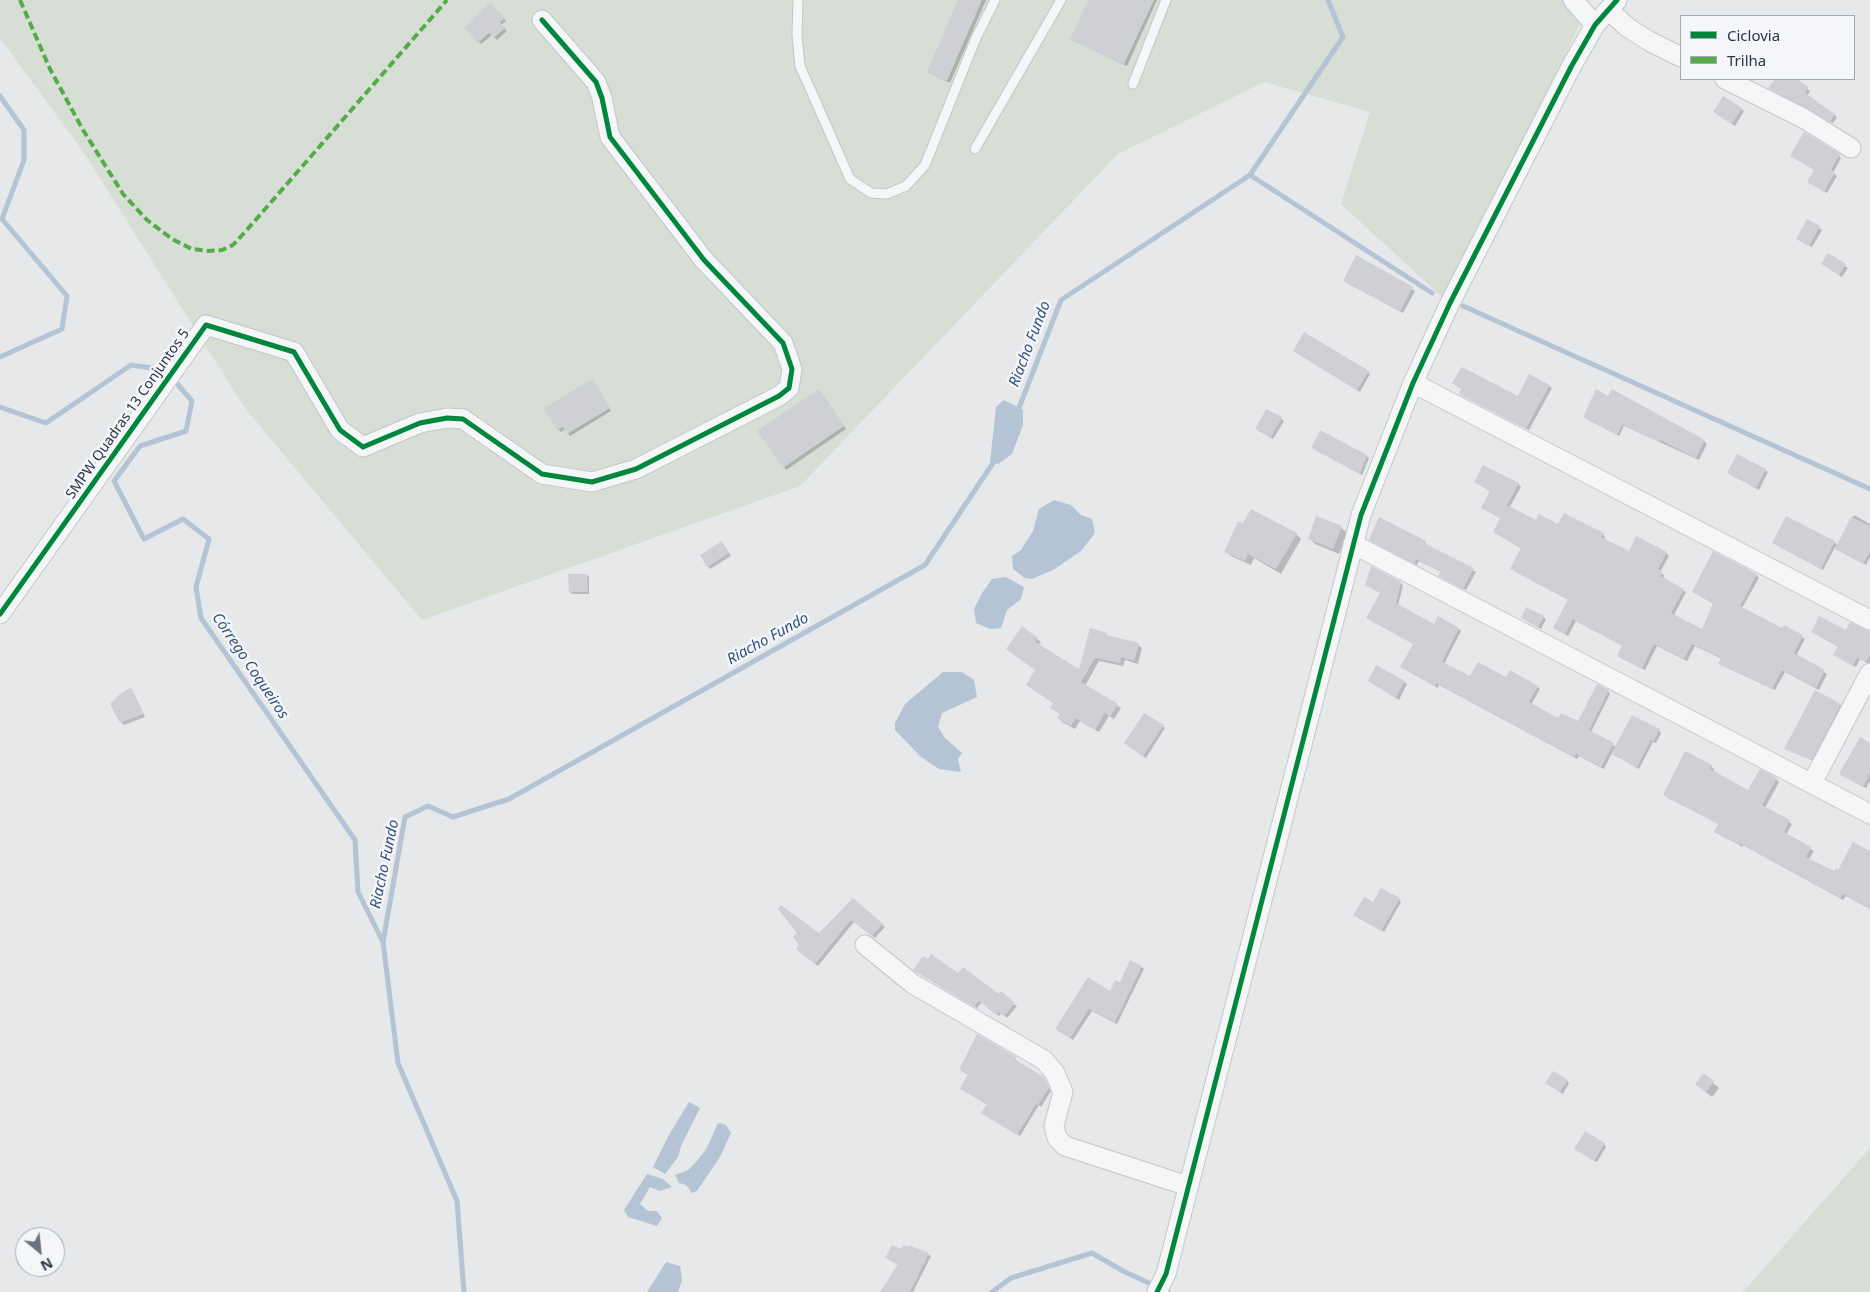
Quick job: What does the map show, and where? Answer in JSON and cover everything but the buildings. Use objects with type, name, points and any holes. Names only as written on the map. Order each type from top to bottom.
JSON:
[{"type":"street","points":[[1572,0],[1594,25]]},
{"type":"street","points":[[1157,1292],[1166,1274],[1361,515],[1413,383],[1450,303],[1594,25],[1613,5],[1627,27],[1648,41],[1680,57]]},
{"type":"street","name":"SMPW Quadras 13 Conjuntos 5","points":[[0,614],[206,325],[294,352],[340,430],[363,447],[420,423],[447,418],[463,419],[542,474],[592,482],[636,468],[779,396],[789,388],[792,369],[784,344],[704,260],[610,137],[602,98],[596,82],[542,20]]},
{"type":"street","points":[[1727,80],[1803,118],[1851,148]]},
{"type":"street","points":[[1413,383],[1870,620]]},
{"type":"street","points":[[1353,544],[1870,814]]},
{"type":"street","points":[[1812,783],[1870,673]]},
{"type":"street","points":[[864,945],[913,984],[1044,1060],[1055,1073],[1063,1092],[1054,1126],[1057,1138],[1065,1146],[1188,1186]]},
{"type":"lane","points":[[798,0],[797,35],[800,66],[850,179],[871,193],[887,194],[906,186],[925,164],[976,38],[995,0]]},
{"type":"lane","points":[[975,149],[1062,0]]},
{"type":"lane","points":[[1133,84],[1166,0]]},
{"type":"shaded area","points":[[0,0],[1589,0],[1547,103],[1442,297],[1341,204],[1370,112],[1264,82],[1118,154],[800,486],[422,620],[245,408],[82,150],[0,38]]},
{"type":"shaded area","points":[[1870,1148],[1870,1292],[1743,1292]]},
{"type":"water","points":[[1004,400],[1023,410],[1023,425],[1012,454],[998,464],[990,462],[996,407]]},
{"type":"water","points":[[1054,500],[1071,505],[1081,515],[1092,519],[1095,533],[1081,551],[1053,570],[1032,579],[1025,578],[1013,569],[1012,556],[1021,550],[1033,531],[1039,509]]},
{"type":"water","points":[[1006,577],[1024,587],[1021,599],[1007,610],[1001,628],[990,629],[976,623],[974,609],[982,593],[992,579]]},
{"type":"water","points":[[943,672],[962,672],[974,680],[977,697],[942,713],[938,727],[945,738],[962,753],[958,759],[961,772],[939,769],[921,757],[895,730],[895,723],[905,704]]},
{"type":"water","points":[[689,1102],[700,1108],[681,1146],[678,1157],[665,1174],[653,1167],[669,1135]]},
{"type":"water","points":[[718,1123],[726,1125],[731,1133],[720,1157],[697,1191],[692,1193],[686,1185],[679,1183],[675,1175],[688,1170],[697,1161],[707,1148]]},
{"type":"water","points":[[647,1174],[663,1179],[672,1187],[660,1191],[650,1187],[640,1204],[648,1211],[657,1211],[662,1218],[657,1226],[628,1217],[624,1210]]},
{"type":"water","points":[[666,1262],[680,1266],[682,1280],[678,1292],[647,1292]]},
{"type":"waterway","name":"Riacho Fundo","points":[[1017,413],[1061,300],[1250,175],[1343,37],[1328,0]]},
{"type":"waterway","name":"Córrego Coqueiros","points":[[0,96],[24,130],[24,160],[2,219],[67,296],[62,329],[0,357]]},
{"type":"waterway","points":[[1250,175],[1432,293]]},
{"type":"waterway","points":[[1463,306],[1870,489]]},
{"type":"waterway","name":"Córrego Coqueiros","points":[[0,407],[46,423],[131,365],[168,372]]},
{"type":"waterway","name":"Córrego Coqueiros","points":[[173,379],[192,401],[186,431],[140,446],[114,481],[144,539],[183,519],[209,539],[196,587],[201,618],[355,840],[358,892],[383,942]]},
{"type":"waterway","name":"Riacho Fundo","points":[[464,1292],[457,1201],[398,1063],[383,942],[405,817],[428,806],[453,817],[509,799],[925,565],[997,457]]},
{"type":"waterway","points":[[992,1292],[1011,1278],[1092,1253],[1123,1271],[1168,1292]]},
{"type":"marked path","points":[[20,0],[50,69],[83,130],[123,194],[147,220],[172,239],[192,249],[208,251],[222,250],[233,245],[447,0]]},
{"type":"cycle path","points":[[1157,1292],[1166,1274],[1361,515],[1413,383],[1450,303],[1571,67],[1595,25],[1617,0]]},
{"type":"cycle path","points":[[0,614],[206,325],[294,352],[340,430],[363,447],[420,423],[447,418],[463,419],[542,474],[592,482],[636,469],[779,396],[789,388],[792,369],[783,343],[704,260],[610,137],[602,98],[596,82],[542,20]]}]
